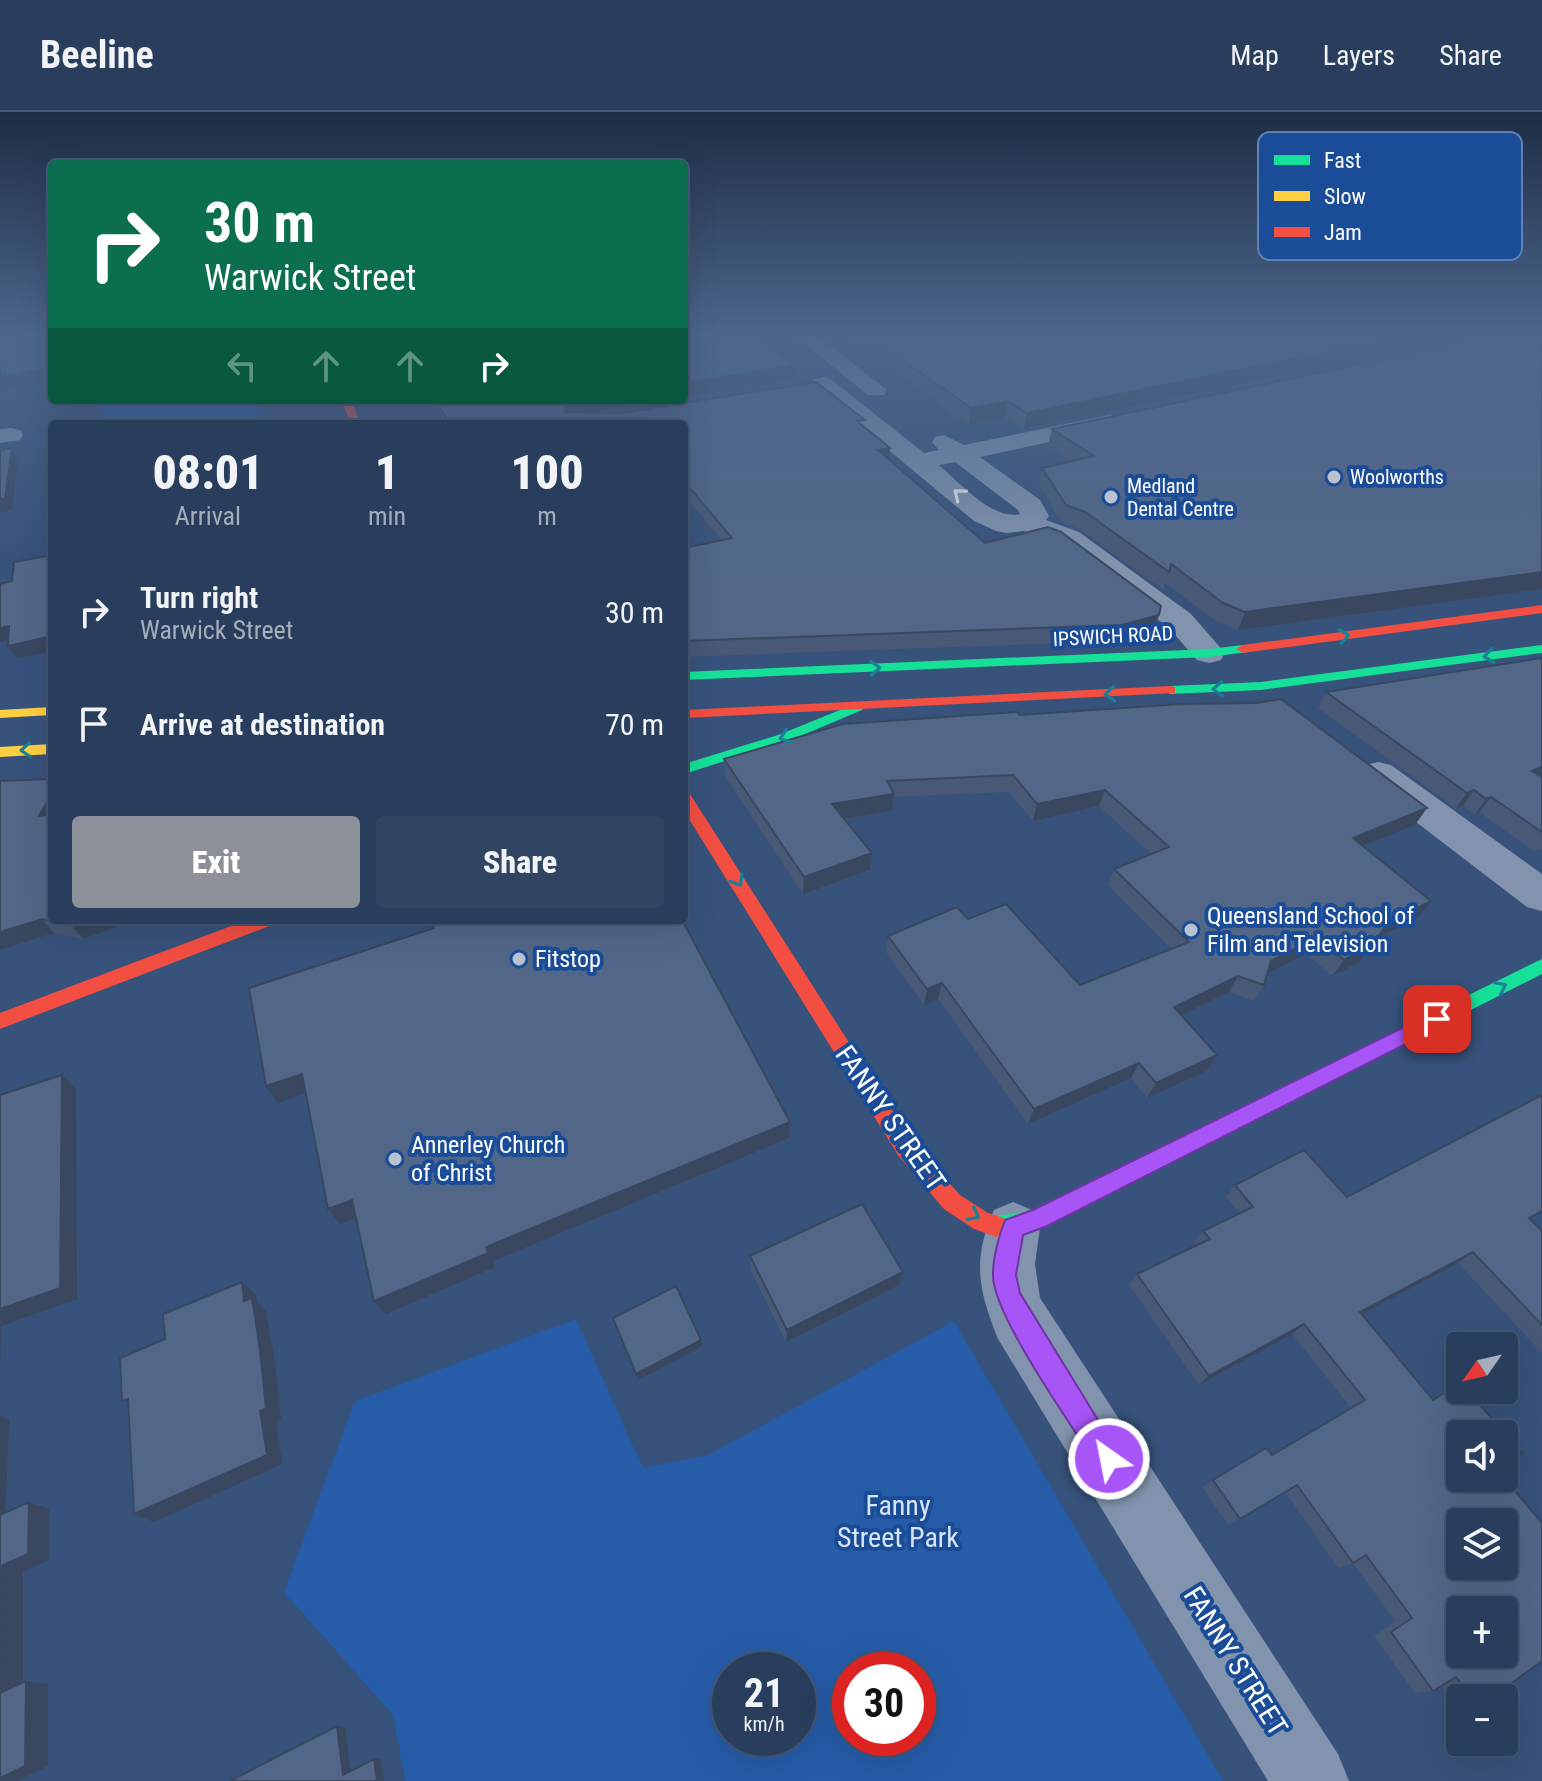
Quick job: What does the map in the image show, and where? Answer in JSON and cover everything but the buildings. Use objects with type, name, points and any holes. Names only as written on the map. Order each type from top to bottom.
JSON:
[{"type":"main road","name":"IPSWICH ROAD","points":[[688,676],[1209,653],[1542,609]]},
{"type":"main road","points":[[688,714],[1261,686],[1542,649]]},
{"type":"main road","points":[[688,768],[786,737],[857,707]]},
{"type":"main road","points":[[0,714],[48,711]]},
{"type":"main road","points":[[0,752],[48,749]]},
{"type":"main road","name":"FANNY STREET","points":[[688,804],[905,1148],[947,1199],[969,1214],[1013,1228]]},
{"type":"main road","points":[[0,1021],[255,924]]},
{"type":"main road","points":[[1013,1228],[1039,1218],[1542,966]]},
{"type":"street","points":[[847,412],[919,462],[993,521],[1006,525],[1027,522],[1035,516],[1030,506],[922,425]]},
{"type":"street","points":[[919,462],[1126,419]]},
{"type":"street","points":[[1027,522],[1069,538],[1180,621],[1209,653]]},
{"type":"street","points":[[1261,686],[1297,714]]},
{"type":"street","points":[[1350,753],[1542,896]]},
{"type":"street","name":"FANNY STREET","points":[[1013,1228],[1004,1275],[1008,1295],[1019,1318],[1311,1781]]},
{"type":"green space","points":[[101,412],[259,412],[261,420],[100,420]]},
{"type":"green space","name":"Fanny Street Park","points":[[576,1319],[643,1468],[708,1455],[954,1321],[1223,1781],[405,1781],[393,1715],[284,1592],[355,1401]]},
{"type":"traffic: fast","points":[[688,676],[1243,649]]},
{"type":"traffic: fast","points":[[1170,690],[1261,686],[1542,649]]},
{"type":"traffic: fast","points":[[688,768],[786,737],[857,707]]},
{"type":"traffic: fast","points":[[996,1226],[1018,1226],[1039,1218],[1542,966]]},
{"type":"traffic: slow","points":[[0,714],[48,711]]},
{"type":"traffic: slow","points":[[0,752],[48,749]]},
{"type":"traffic: jam","points":[[351,412],[354,420]]},
{"type":"traffic: jam","points":[[1243,649],[1542,609]]},
{"type":"traffic: jam","points":[[688,714],[1170,690]]},
{"type":"traffic: jam","points":[[688,804],[905,1148],[952,1202],[982,1222],[996,1226]]},
{"type":"traffic: jam","points":[[0,1021],[255,924]]},
{"type":"place","name":"Woolworths","points":[[1334,477]]},
{"type":"place","name":"Medland Dental Centre","points":[[1111,497]]},
{"type":"place","name":"Queensland School of Film and Television","points":[[1191,930]]},
{"type":"place","name":"Fitstop","points":[[519,959]]},
{"type":"place","name":"Annerley Church of Christ","points":[[395,1159]]},
{"type":"route","points":[[1109,1459],[1019,1318],[1008,1295],[1004,1275],[1013,1228],[1039,1218],[1437,1019]]}]
